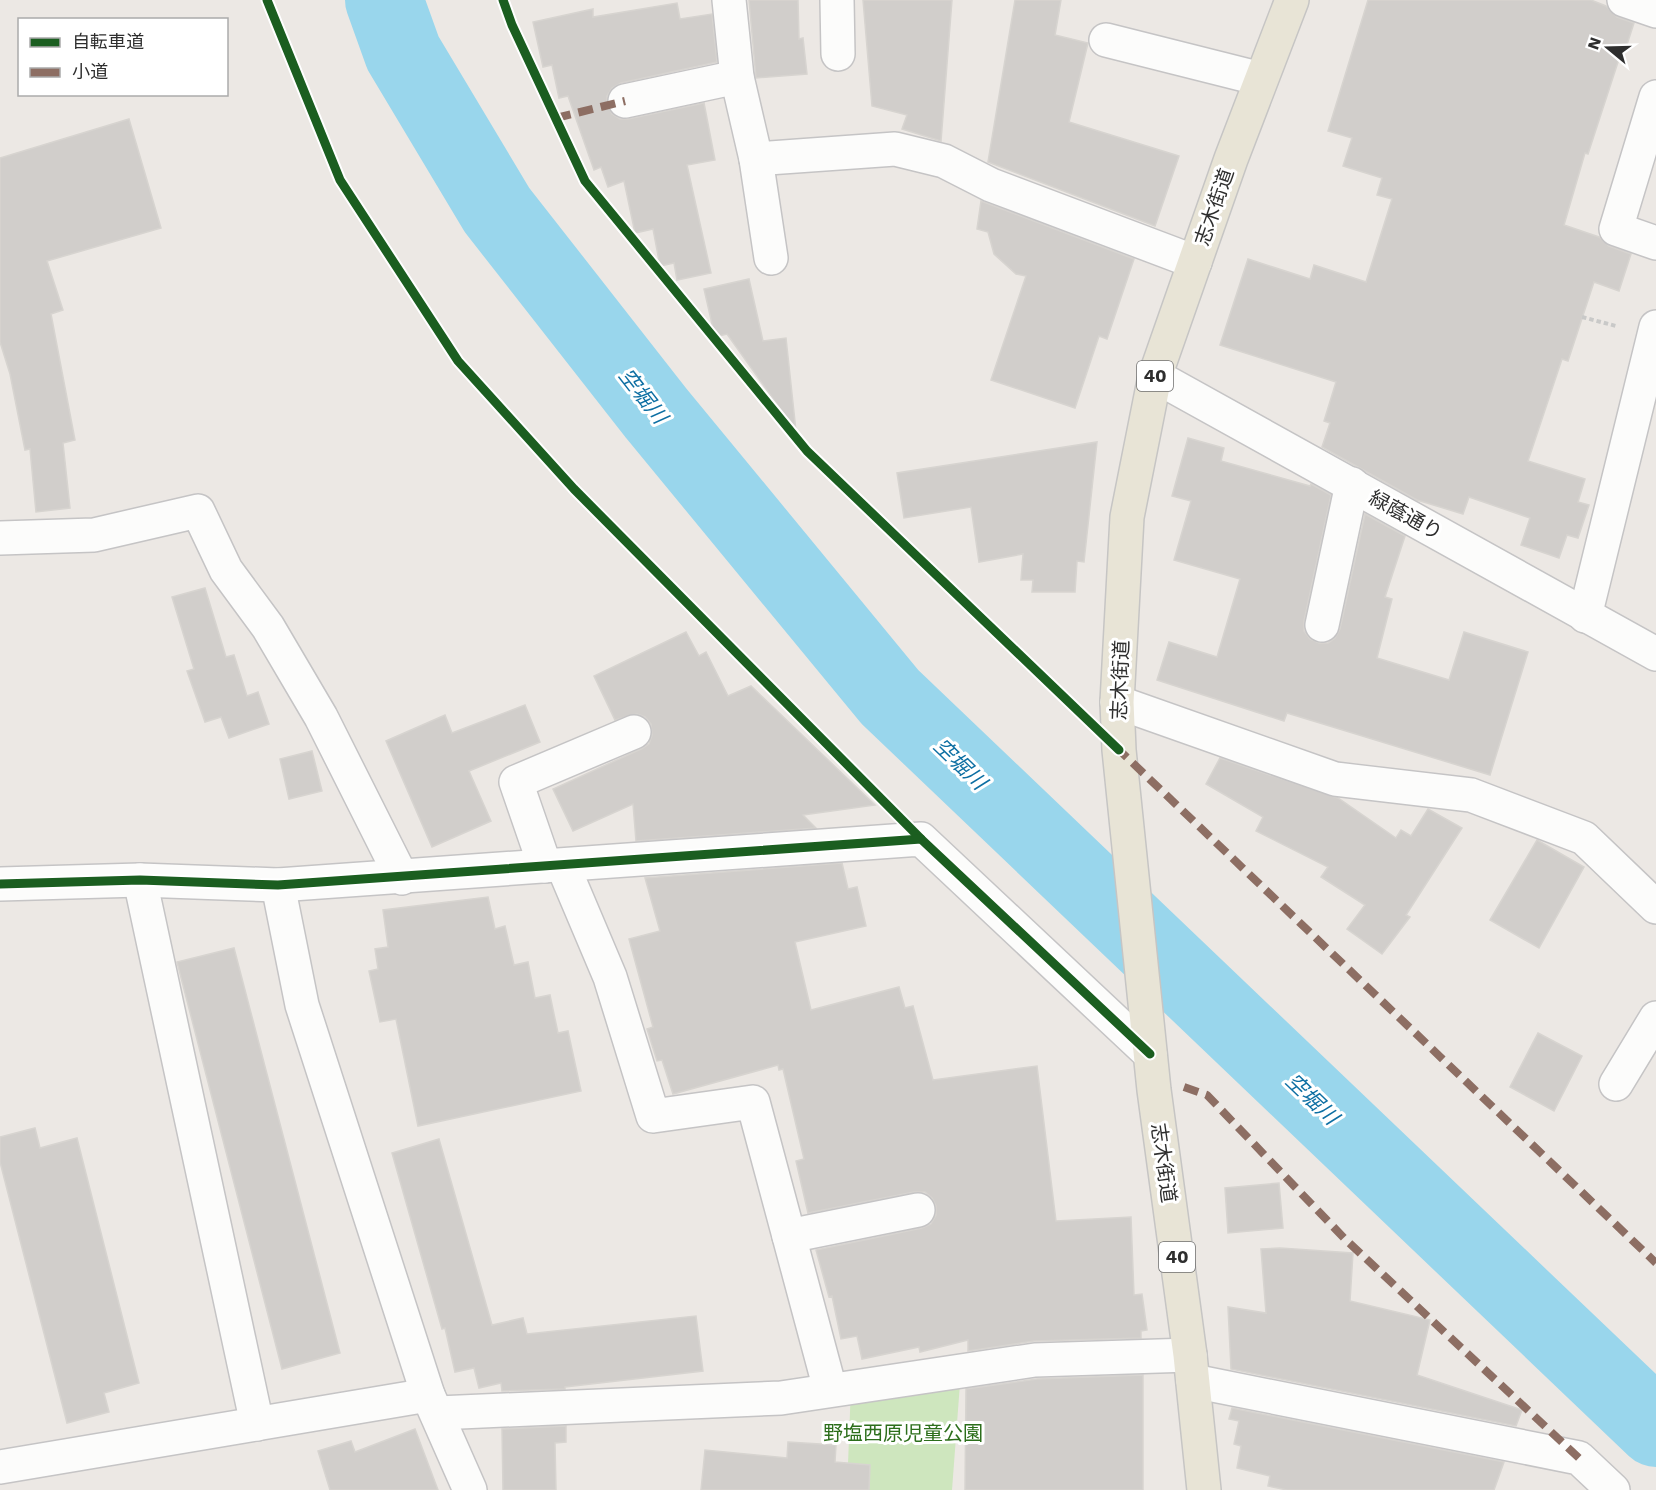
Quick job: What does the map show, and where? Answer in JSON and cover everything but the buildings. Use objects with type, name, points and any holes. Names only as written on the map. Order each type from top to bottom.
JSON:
[{"type":"main road","name":"志木街道","points":[[1204,1490],[1191,1368],[1149,1040],[1121,772],[1117,702],[1127,517],[1155,376],[1288,1]]},
{"type":"street","points":[[729,0],[737,77],[756,159],[771,258]]},
{"type":"street","points":[[837,0],[838,54]]},
{"type":"street","points":[[1624,0],[1656,11]]},
{"type":"street","points":[[1106,40],[1261,79]]},
{"type":"street","points":[[625,101],[737,77]]},
{"type":"street","points":[[1656,97],[1616,229],[1656,243]]},
{"type":"street","points":[[756,159],[895,149],[944,161],[991,185],[1195,262]]},
{"type":"street","points":[[1585,616],[1656,327]]},
{"type":"street","name":"緑蔭通り","points":[[1155,376],[1656,654]]},
{"type":"street","points":[[1322,625],[1352,484]]},
{"type":"street","points":[[0,538],[94,535],[198,511],[226,570],[268,627],[321,717],[402,878]]},
{"type":"street","points":[[1117,702],[1335,779],[1471,795],[1584,838],[1656,907]]},
{"type":"street","points":[[634,732],[516,782],[554,866],[610,977],[653,1116],[753,1102],[830,1389]]},
{"type":"street","points":[[0,884],[140,880],[278,885],[402,878],[921,839],[1149,1040]]},
{"type":"street","points":[[140,880],[257,1424]]},
{"type":"street","points":[[278,885],[302,1005],[433,1404],[470,1490]]},
{"type":"street","points":[[1616,1084],[1656,1018]]},
{"type":"street","points":[[789,1236],[918,1210]]},
{"type":"street","points":[[1,1462],[257,1424],[433,1404],[781,1398],[1035,1360],[1191,1368],[1579,1458],[1613,1490]]},
{"type":"street","points":[[1572,1490],[1579,1458]]},
{"type":"green space","name":"野塩西原児童公園","points":[[961,1370],[952,1490],[847,1490],[851,1386]]},
{"type":"waterway","name":"空堀川","points":[[384,0],[403,53],[497,210],[656,413],[890,697],[1656,1428]]},
{"type":"marked path","points":[[556,118],[625,101]]},
{"type":"marked path","points":[[1116,747],[1656,1263]]},
{"type":"marked path","points":[[1184,1087],[1207,1095],[1345,1239],[1579,1458]]},
{"type":"cycle path","points":[[267,0],[340,180],[458,361],[574,489],[921,839]]},
{"type":"cycle path","points":[[503,0],[512,25],[585,181],[807,451],[1119,750]]},
{"type":"cycle path","points":[[0,884],[140,880],[278,885],[921,839],[1150,1054]]}]
